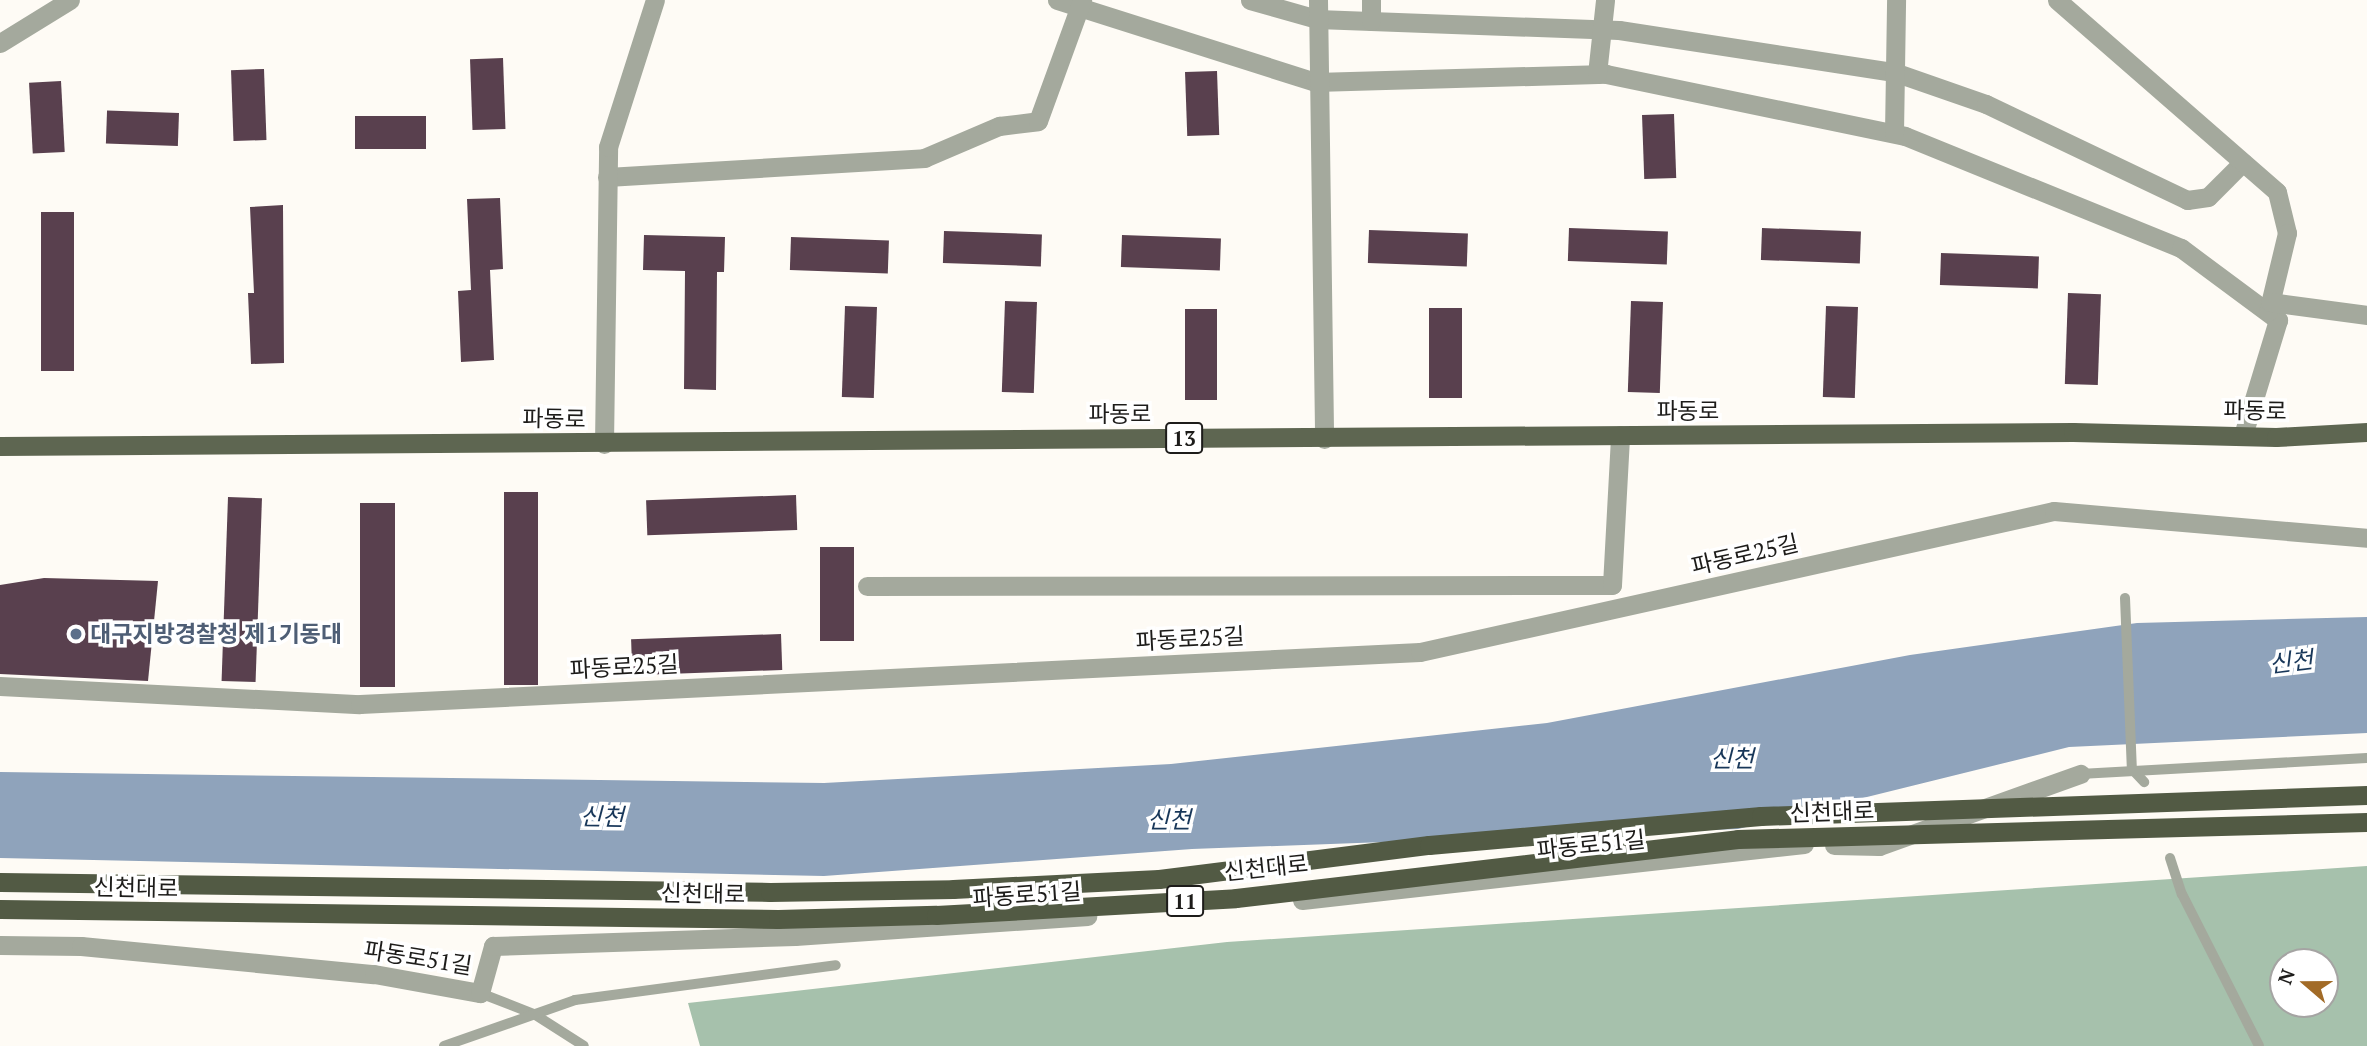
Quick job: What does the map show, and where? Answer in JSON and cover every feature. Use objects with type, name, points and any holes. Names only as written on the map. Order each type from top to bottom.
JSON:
[{"type":"highway","name":"신천대로","points":[[0,882],[770,891],[953,889],[1158,878],[1429,845],[1761,816],[2367,795]]},
{"type":"highway","name":"신천대로","points":[[0,909],[764,919],[936,915],[1236,898],[1738,839],[2367,822]]},
{"type":"main road","name":"파동로","points":[[0,446],[604,444],[1619,435],[2243,435],[2367,432]]},
{"type":"street","points":[[0,43],[70,0]]},
{"type":"street","points":[[604,444],[608,147],[655,0]]},
{"type":"street","points":[[1056,0],[1081,4],[1322,82],[1597,74],[1894,133],[2181,248],[2269,307],[2278,320],[2243,435]]},
{"type":"street","points":[[1250,0],[1317,9],[1371,21],[1603,30],[1894,72],[1986,104],[2186,200],[2208,197],[2243,162]]},
{"type":"street","points":[[1371,0],[1371,21]]},
{"type":"street","points":[[1597,74],[1605,0]]},
{"type":"street","points":[[1894,133],[1896,0]]},
{"type":"street","points":[[2057,0],[2277,191],[2287,233],[2269,307]]},
{"type":"street","points":[[607,177],[924,158],[999,126],[1038,121],[1081,4]]},
{"type":"street","points":[[1317,9],[1322,82],[1324,439]]},
{"type":"street","points":[[2269,307],[2367,315]]},
{"type":"street","points":[[1610,610],[1619,435]]},
{"type":"street","name":"파동로25길","points":[[0,686],[360,704],[1420,652],[2054,511],[2367,538]]},
{"type":"street","points":[[867,586],[1612,585]]},
{"type":"street","name":"파동로51길","points":[[0,945],[81,946],[374,974],[480,993],[494,946],[795,936],[1270,903],[1806,844],[1879,846],[2080,774]]},
{"type":"lane","points":[[2124,598],[2128,614],[2132,769],[2144,782]]},
{"type":"lane","points":[[2080,774],[2367,758]]},
{"type":"lane","points":[[2170,858],[2182,894],[2259,1046]]},
{"type":"lane","points":[[443,1046],[575,1000],[836,965]]},
{"type":"lane","points":[[480,993],[534,1014],[584,1046]]},
{"type":"green space","points":[[2367,866],[2367,1046],[700,1046],[688,1003],[1227,942]]},
{"type":"water","name":"신천","points":[[2367,617],[2367,733],[2069,747],[1738,829],[1192,849],[824,876],[0,858],[0,772],[824,783],[1171,764],[1547,723],[1910,655],[2137,623]]},
{"type":"building","points":[[503,58],[505,129],[472,130],[470,59]]},
{"type":"building","points":[[264,69],[266,140],[233,141],[231,70]]},
{"type":"building","points":[[1217,71],[1219,135],[1187,136],[1185,72]]},
{"type":"building","points":[[61,81],[65,152],[33,154],[29,83]]},
{"type":"building","points":[[107,110],[179,113],[178,146],[106,143]]},
{"type":"building","points":[[1674,114],[1676,178],[1644,179],[1642,115]]},
{"type":"building","points":[[355,116],[426,116],[426,149],[355,149]]},
{"type":"building","points":[[500,198],[503,269],[490,270],[494,360],[461,362],[458,291],[471,290],[467,199]]},
{"type":"building","points":[[283,205],[284,363],[251,364],[248,293],[254,293],[250,207]]},
{"type":"building","points":[[41,212],[74,212],[74,371],[41,371]]},
{"type":"building","points":[[1569,228],[1668,231],[1667,264],[1568,261]]},
{"type":"building","points":[[1762,228],[1861,231],[1860,263],[1761,260]]},
{"type":"building","points":[[1369,230],[1468,233],[1467,266],[1368,263]]},
{"type":"building","points":[[944,231],[1042,234],[1041,266],[943,263]]},
{"type":"building","points":[[644,235],[725,237],[724,272],[717,272],[716,390],[684,389],[685,271],[643,270]]},
{"type":"building","points":[[1122,235],[1221,238],[1220,270],[1121,267]]},
{"type":"building","points":[[791,237],[889,240],[888,273],[790,270]]},
{"type":"building","points":[[1941,253],[2039,256],[2038,288],[1940,285]]},
{"type":"building","points":[[2068,293],[2101,294],[2098,385],[2065,384]]},
{"type":"building","points":[[1005,301],[1037,302],[1034,393],[1002,392]]},
{"type":"building","points":[[1631,301],[1663,302],[1660,393],[1628,392]]},
{"type":"building","points":[[845,306],[877,307],[874,398],[842,397]]},
{"type":"building","points":[[1826,306],[1858,307],[1855,398],[1823,397]]},
{"type":"building","points":[[1429,308],[1462,308],[1462,398],[1429,398]]},
{"type":"building","points":[[1185,309],[1217,309],[1217,400],[1185,400]]},
{"type":"building","points":[[504,492],[538,492],[538,685],[504,685]]},
{"type":"building","points":[[796,495],[797,530],[647,535],[646,500]]},
{"type":"building","points":[[228,497],[262,498],[256,682],[222,681]]},
{"type":"building","points":[[360,503],[395,503],[395,687],[360,687]]},
{"type":"building","points":[[820,547],[854,547],[854,641],[820,641]]},
{"type":"building","name":"대구지방경찰청 제1기동대","points":[[44,578],[158,581],[148,681],[0,674],[0,585]]},
{"type":"building","points":[[781,634],[782,670],[632,675],[631,639]]},
{"type":"place","name":"대구지방경찰청 제1기동대","points":[[76,634]]}]
